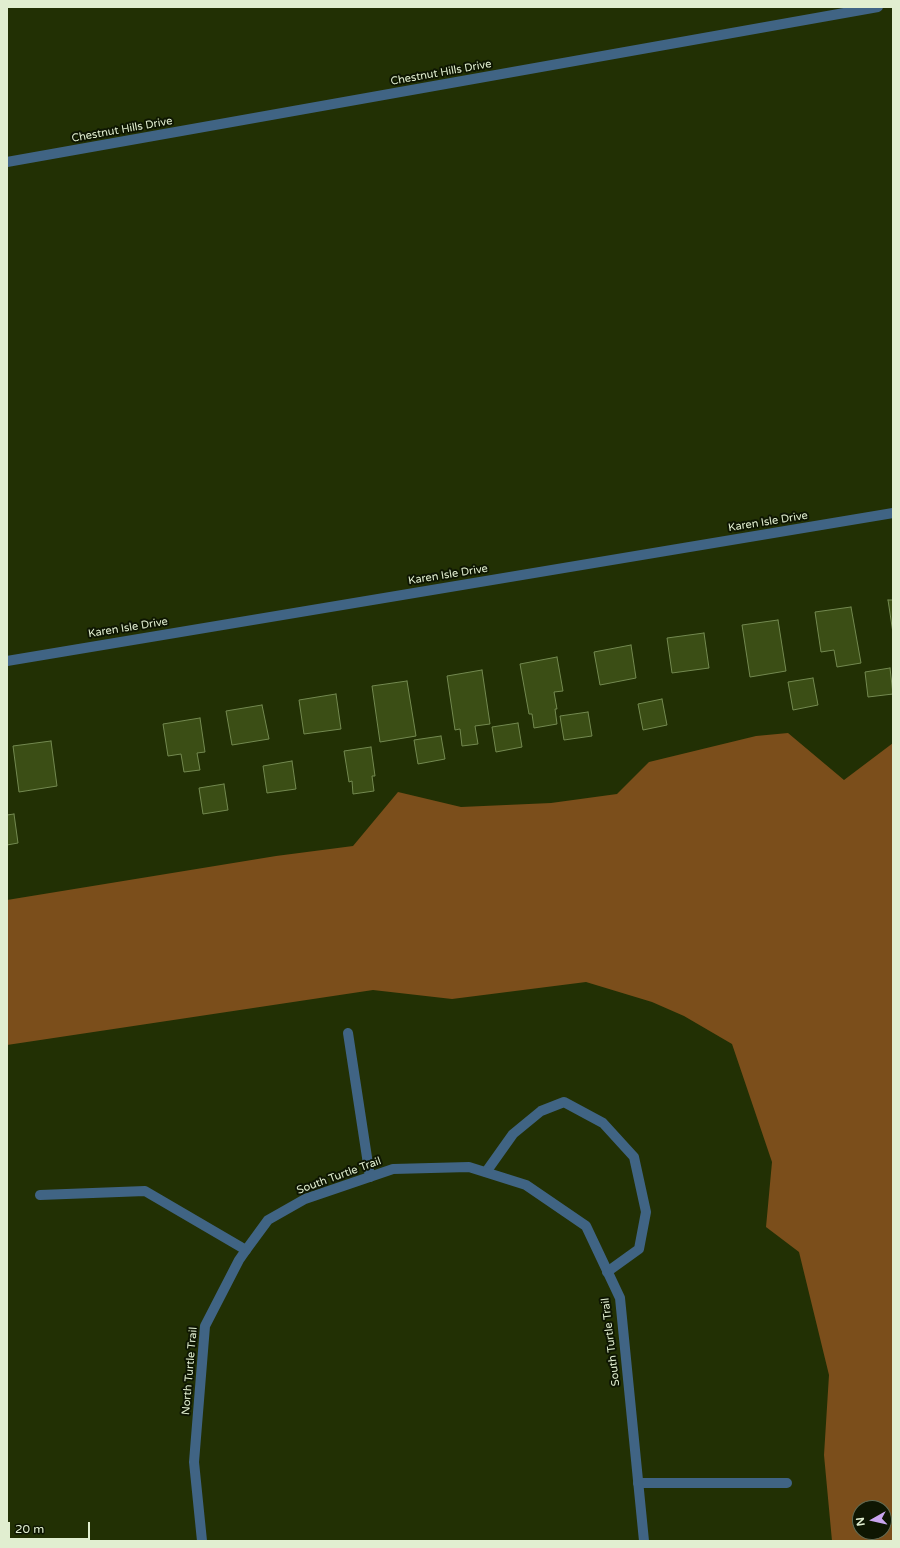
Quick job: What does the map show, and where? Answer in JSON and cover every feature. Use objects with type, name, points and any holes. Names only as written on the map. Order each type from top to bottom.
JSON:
[{"type":"street","name":"Chestnut Hills Drive","points":[[7,162],[878,7]]},
{"type":"street","name":"Karen Isle Drive","points":[[7,661],[893,513]]},
{"type":"street","points":[[348,1033],[370,1177]]},
{"type":"street","points":[[486,1172],[513,1134],[541,1111],[564,1102],[603,1123],[634,1157],[646,1212],[639,1249],[607,1272]]},
{"type":"street","name":"South Turtle Trail","points":[[268,1220],[305,1199],[393,1169],[469,1167],[526,1185],[586,1226],[620,1298],[644,1541]]},
{"type":"street","points":[[40,1195],[145,1191],[246,1250]]},
{"type":"street","name":"North Turtle Trail","points":[[202,1541],[194,1462],[205,1326],[239,1260],[268,1220]]},
{"type":"street","points":[[638,1483],[787,1483]]},
{"type":"shaded area","points":[[788,733],[844,780],[893,743],[893,1541],[832,1541],[824,1455],[829,1375],[799,1252],[766,1227],[772,1162],[732,1044],[684,1016],[652,1002],[586,982],[452,999],[373,990],[7,1045],[7,900],[276,856],[353,846],[398,792],[461,807],[551,803],[617,794],[649,762],[756,736]]},
{"type":"building","points":[[888,600],[893,600],[893,633]]},
{"type":"building","points":[[851,607],[861,663],[837,667],[834,650],[821,652],[815,612]]},
{"type":"building","points":[[778,620],[786,671],[750,677],[742,625]]},
{"type":"building","points":[[704,633],[709,668],[672,673],[667,638]]},
{"type":"building","points":[[631,645],[636,678],[600,685],[594,652]]},
{"type":"building","points":[[557,657],[563,691],[554,692],[557,709],[555,709],[557,724],[534,728],[532,714],[529,714],[520,664]]},
{"type":"building","points":[[890,668],[893,694],[868,697],[865,672]]},
{"type":"building","points":[[482,670],[490,724],[475,726],[478,744],[462,746],[460,729],[455,730],[447,676]]},
{"type":"building","points":[[813,678],[818,705],[793,710],[788,682]]},
{"type":"building","points":[[407,681],[416,736],[380,742],[372,686]]},
{"type":"building","points":[[336,694],[341,729],[304,734],[299,700]]},
{"type":"building","points":[[662,699],[667,725],[643,730],[638,704]]},
{"type":"building","points":[[262,705],[269,739],[232,745],[226,711]]},
{"type":"building","points":[[588,712],[592,736],[564,740],[560,716]]},
{"type":"building","points":[[200,718],[205,752],[197,753],[200,770],[184,772],[181,754],[168,756],[163,724]]},
{"type":"building","points":[[518,723],[522,747],[496,752],[492,727]]},
{"type":"building","points":[[441,736],[445,759],[418,764],[414,740]]},
{"type":"building","points":[[51,741],[57,786],[19,792],[13,746]]},
{"type":"building","points":[[371,747],[375,776],[372,776],[374,791],[353,794],[352,781],[349,782],[344,751]]},
{"type":"building","points":[[292,761],[296,789],[267,793],[263,766]]},
{"type":"building","points":[[224,784],[228,810],[203,814],[199,788]]},
{"type":"building","points":[[14,814],[18,843],[7,845],[7,815]]}]
